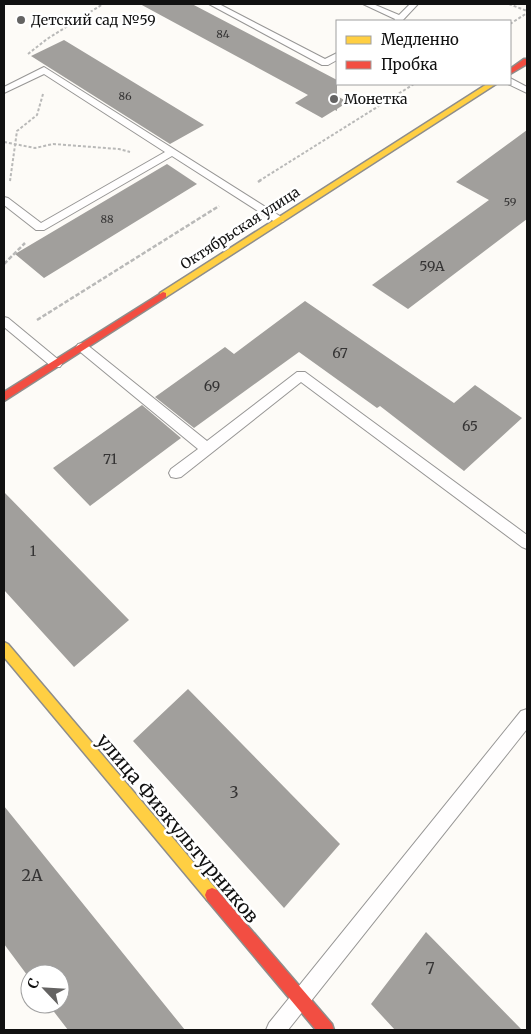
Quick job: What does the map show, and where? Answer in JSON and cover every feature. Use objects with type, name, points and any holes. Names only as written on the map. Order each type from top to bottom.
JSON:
[{"type":"main road","points":[[511,71],[527,61]]},
{"type":"main road","name":"Октябрьская улица","points":[[4,397],[490,85]]},
{"type":"main road","name":"улица Физкультурников","points":[[4,648],[326,1030]]},
{"type":"lane","points":[[214,4],[325,63],[336,57]]},
{"type":"lane","points":[[366,4],[399,20],[414,4]]},
{"type":"lane","points":[[4,90],[47,71],[279,220]]},
{"type":"lane","points":[[511,82],[527,90]]},
{"type":"lane","points":[[5,201],[40,228],[172,152]]},
{"type":"lane","points":[[4,320],[56,364]]},
{"type":"lane","points":[[82,347],[207,449]]},
{"type":"lane","points":[[176,473],[301,375],[527,543]]},
{"type":"lane","points":[[276,1030],[527,718]]},
{"type":"path","points":[[5,201],[17,131],[37,115],[47,71],[24,57],[47,39],[103,4]]},
{"type":"path","points":[[509,4],[527,12]]},
{"type":"path","points":[[511,23],[527,12]]},
{"type":"path","points":[[18,332],[412,85]]},
{"type":"path","points":[[4,142],[35,148],[53,144],[119,149],[142,156],[172,152]]},
{"type":"path","points":[[4,264],[40,228]]},
{"type":"building","points":[[140,4],[192,4],[336,79],[337,96],[348,102],[337,109],[337,111],[335,110],[322,118],[295,103],[308,95]]},
{"type":"building","points":[[64,40],[204,125],[170,144],[31,56]]},
{"type":"building","points":[[527,130],[527,219],[408,309],[372,285],[489,200],[456,182]]},
{"type":"building","points":[[167,164],[197,184],[44,278],[15,254]]},
{"type":"building","points":[[305,301],[454,403],[475,385],[522,418],[464,471],[380,406],[377,408],[299,352],[194,428],[155,397],[225,347],[234,354]]},
{"type":"building","points":[[142,405],[181,438],[90,506],[53,468]]},
{"type":"building","points":[[4,492],[129,620],[74,667],[4,590]]},
{"type":"building","points":[[188,689],[340,844],[284,908],[133,741]]},
{"type":"building","points":[[4,806],[185,1030],[68,1030],[56,1014],[70,1014],[70,964],[20,964],[20,966],[4,944]]},
{"type":"building","points":[[426,932],[522,1030],[395,1030],[371,1004]]},
{"type":"traffic: slow","points":[[163,295],[490,85]]},
{"type":"traffic: slow","points":[[4,648],[212,895]]},
{"type":"traffic: jam","points":[[511,71],[527,61]]},
{"type":"traffic: jam","points":[[4,397],[163,295]]},
{"type":"traffic: jam","points":[[212,895],[326,1030]]},
{"type":"place","name":"Детский сад №59","points":[[21,20]]},
{"type":"place","name":"Монетка","points":[[334,99]]}]
